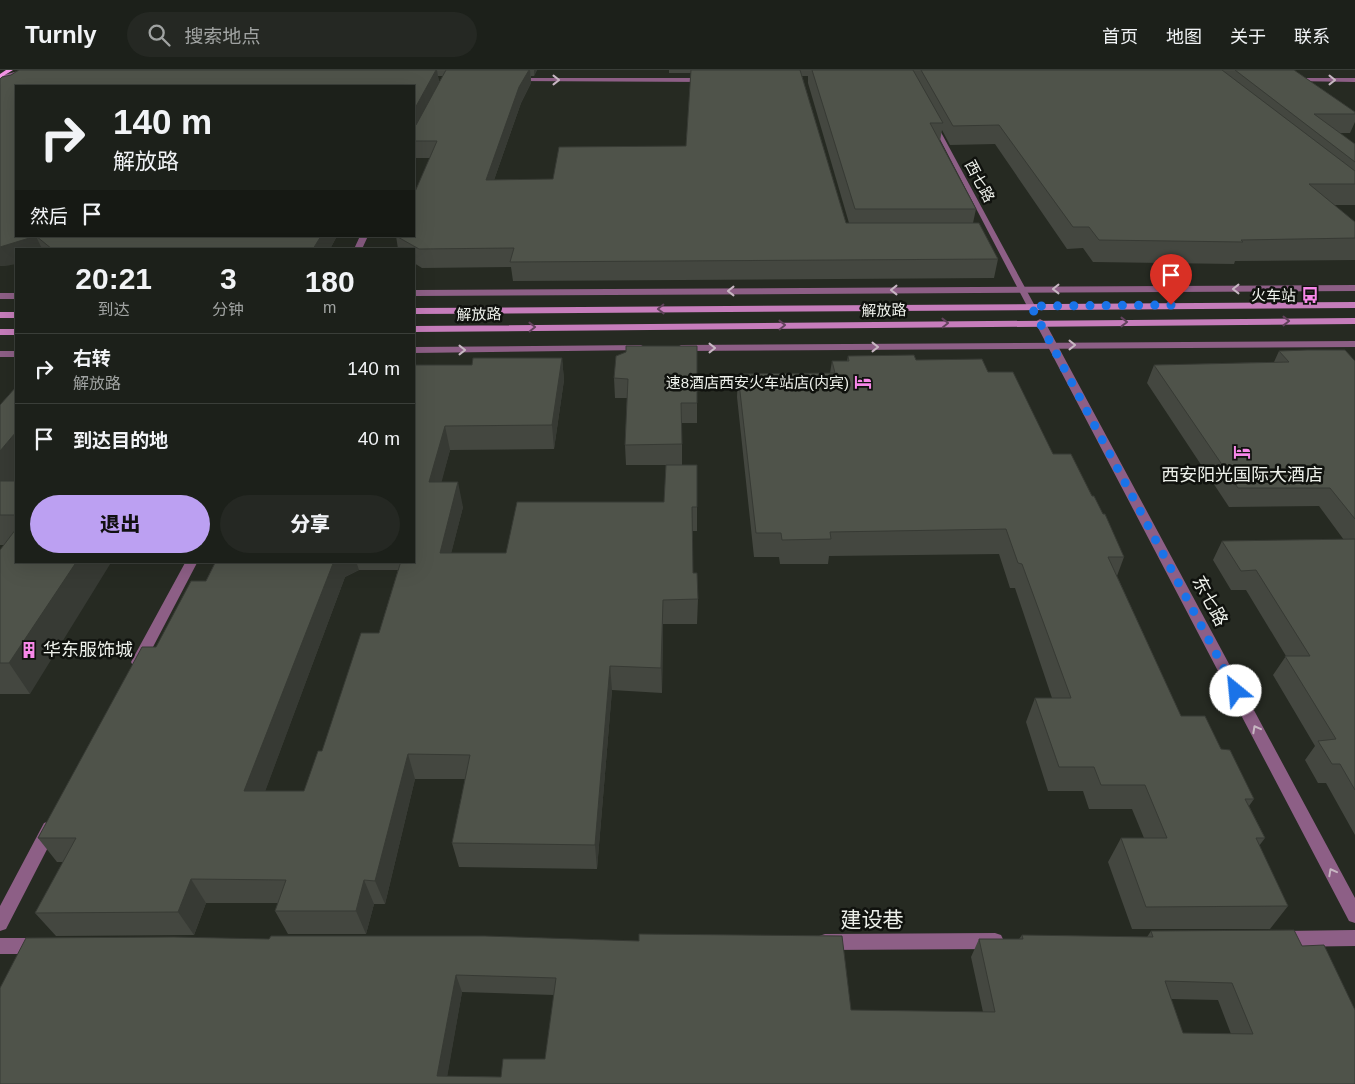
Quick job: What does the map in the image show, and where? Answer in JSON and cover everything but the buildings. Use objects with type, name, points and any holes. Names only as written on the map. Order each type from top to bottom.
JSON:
[{"type":"main road","points":[[0,78],[10,70]]},
{"type":"main road","name":"解放路","points":[[415,311],[1355,305]]},
{"type":"main road","name":"东七路","points":[[1031,306],[1040,322]]},
{"type":"main road","points":[[0,315],[15,314]]},
{"type":"main road","name":"解放路","points":[[415,329],[1040,322],[1355,321]]},
{"type":"main road","points":[[0,332],[15,332]]},
{"type":"street","points":[[0,78],[28,70]]},
{"type":"street","points":[[0,78],[26,79]]},
{"type":"street","points":[[505,80],[713,80]]},
{"type":"street","points":[[1289,80],[1355,80]]},
{"type":"street","name":"西七路","points":[[929,115],[1031,306]]},
{"type":"street","points":[[985,237],[995,237]]},
{"type":"street","points":[[415,293],[1355,288]]},
{"type":"street","points":[[0,296],[15,296]]},
{"type":"street","name":"东七路","points":[[1040,322],[1355,915]]},
{"type":"street","points":[[674,348],[1355,344]]},
{"type":"street","points":[[415,350],[654,348]]},
{"type":"street","points":[[0,354],[15,354]]},
{"type":"street","points":[[131,676],[191,563]]},
{"type":"street","points":[[0,923],[56,817]]},
{"type":"street","points":[[1265,939],[1355,938]]},
{"type":"street","name":"建设巷","points":[[807,942],[1016,940]]},
{"type":"street","points":[[0,946],[60,946]]},
{"type":"place","name":"火车站","points":[[1310,295]]},
{"type":"place","name":"速8酒店西安火车站店(内宾)","points":[[863,382]]},
{"type":"place","name":"西安阳光国际大酒店","points":[[1242,452]]},
{"type":"place","name":"华东服饰城","points":[[29,650]]},
{"type":"route","points":[[1171,305],[1031,306],[1236,691]]}]
